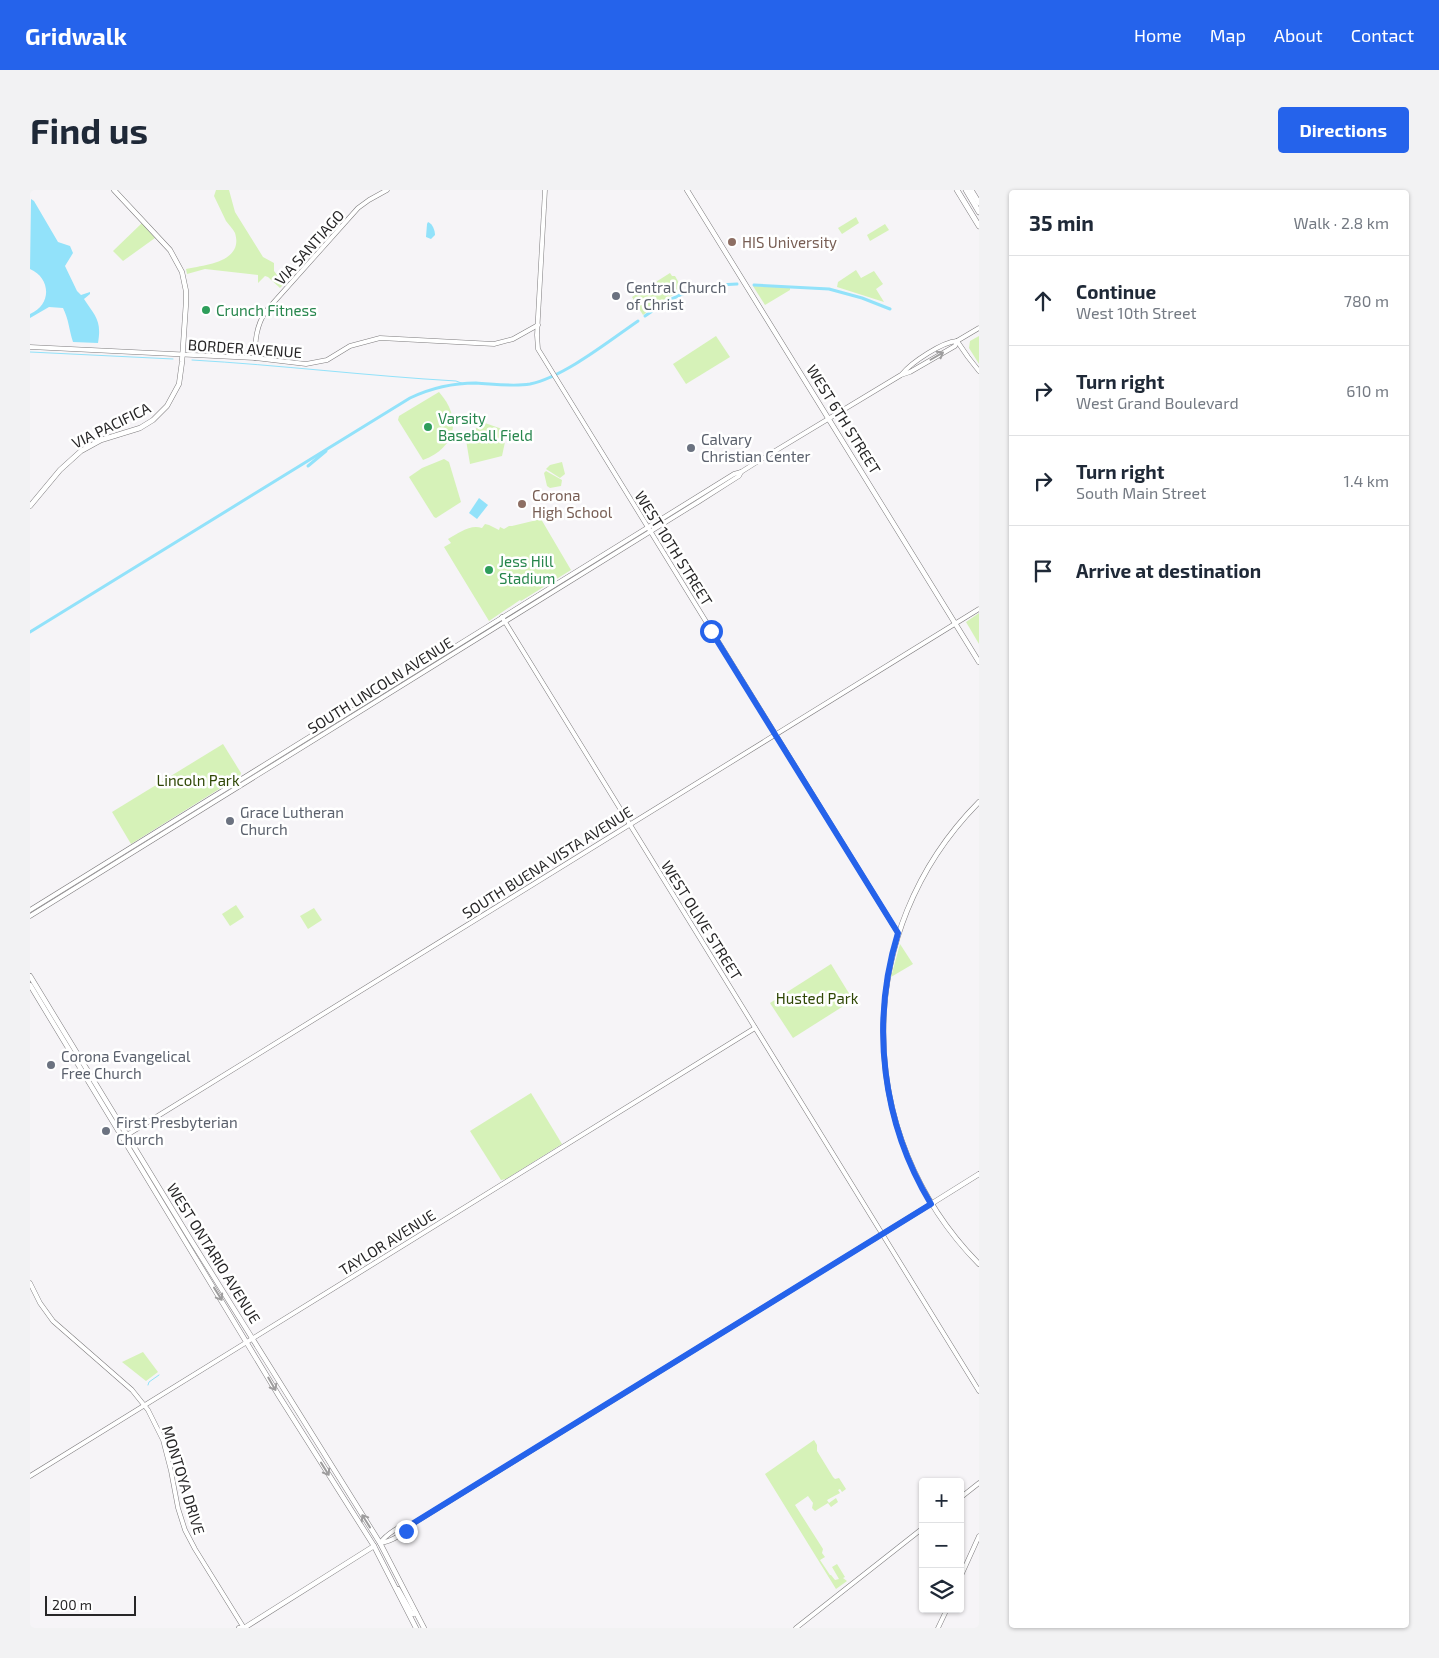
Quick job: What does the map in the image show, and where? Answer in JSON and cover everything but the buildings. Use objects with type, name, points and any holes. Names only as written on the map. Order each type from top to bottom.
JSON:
[{"type":"highway","points":[[957,190],[979,226]]},
{"type":"highway","points":[[966,190],[979,212]]},
{"type":"highway","points":[[971,190],[979,203]]},
{"type":"main road","name":"VIA PACIFICA","points":[[30,506],[60,470],[81,451],[106,438],[140,428],[162,413],[178,389],[183,355],[186,290],[184,277],[179,264],[170,250],[114,190]]},
{"type":"main road","name":"WEST 6TH STREET","points":[[687,190],[979,662]]},
{"type":"main road","points":[[979,802],[956,827],[930,864],[914,894],[898,933],[889,969],[884,1003],[883,1035],[886,1076],[894,1117],[902,1144],[931,1204],[956,1238],[979,1264]]},
{"type":"main road","name":"WEST ONTARIO AVENUE","points":[[30,976],[252,1339],[380,1543],[416,1613]]},
{"type":"main road","name":"WEST ONTARIO AVENUE","points":[[30,985],[279,1396],[374,1546],[392,1582]]},
{"type":"main road","points":[[931,1204],[979,1174]]},
{"type":"main road","points":[[239,1628],[244,1628],[380,1543]]},
{"type":"main road","points":[[392,1582],[411,1612],[416,1613],[424,1628]]},
{"type":"main road","points":[[392,1582],[416,1628]]},
{"type":"street","name":"VIA SANTIAGO","points":[[255,358],[255,342],[258,327],[266,311],[358,208],[387,190]]},
{"type":"street","name":"WEST 10TH STREET","points":[[545,190],[538,349],[898,933]]},
{"type":"street","name":"BORDER AVENUE","points":[[30,347],[255,358],[306,364],[327,360],[358,343],[380,338],[494,344],[513,339],[538,324]]},
{"type":"street","name":"SOUTH LINCOLN AVENUE","points":[[30,910],[739,476],[741,472],[901,375],[907,368],[941,346],[957,341],[979,328]]},
{"type":"street","points":[[957,341],[979,371]]},
{"type":"street","name":"SOUTH BUENA VISTA AVENUE","points":[[127,1135],[979,609]]},
{"type":"street","name":"SOUTH LINCOLN AVENUE","points":[[30,916],[503,619]]},
{"type":"street","name":"WEST OLIVE STREET","points":[[503,619],[979,1390]]},
{"type":"street","name":"TAYLOR AVENUE","points":[[30,1476],[755,1028]]},
{"type":"street","points":[[380,1543],[384,1538],[408,1523],[412,1524],[931,1204]]},
{"type":"street","name":"MONTOYA DRIVE","points":[[30,1283],[40,1303],[53,1321],[132,1390],[145,1405],[163,1440],[170,1463],[184,1530],[244,1628]]},
{"type":"street","points":[[964,1495],[979,1483]]},
{"type":"street","points":[[796,1628],[919,1531]]},
{"type":"street","points":[[964,1569],[979,1536]]},
{"type":"street","points":[[938,1628],[945,1613]]},
{"type":"green space","points":[[216,190],[229,190],[235,212],[263,257],[274,263],[274,271],[284,284],[280,288],[265,276],[258,283],[258,275],[205,269],[187,274],[186,269],[221,260],[234,250],[236,243],[235,233],[226,221],[214,196]]},
{"type":"green space","points":[[856,217],[859,223],[842,234],[838,228]]},
{"type":"green space","points":[[142,223],[155,238],[123,261],[113,251]]},
{"type":"green space","points":[[885,224],[889,230],[870,241],[867,235]]},
{"type":"green space","points":[[856,270],[861,278],[874,271],[883,284],[876,289],[884,302],[837,287],[838,282]]},
{"type":"green space","points":[[670,273],[672,276],[675,276],[683,290],[665,299],[643,315],[632,297]]},
{"type":"green space","points":[[753,286],[790,287],[790,290],[765,305]]},
{"type":"green space","points":[[716,336],[730,357],[686,384],[673,364]]},
{"type":"green space","points":[[979,336],[979,364],[969,348],[970,341]]},
{"type":"green space","name":"Varsity Baseball Field","points":[[439,392],[451,412],[452,431],[449,440],[443,448],[423,460],[398,420],[399,416]]},
{"type":"green space","points":[[485,423],[502,429],[505,442],[502,456],[470,464],[465,434]]},
{"type":"green space","points":[[444,459],[449,462],[461,502],[436,518],[409,477],[422,468]]},
{"type":"green space","points":[[562,462],[565,474],[560,478],[546,469],[550,465]]},
{"type":"green space","points":[[546,471],[562,480],[561,486],[550,488],[547,486],[544,473]]},
{"type":"green space","name":"Jess Hill Stadium","points":[[541,519],[571,570],[489,621],[444,547],[451,543],[448,539],[469,528],[482,528],[485,524],[499,530],[500,527],[504,529],[509,526]]},
{"type":"green space","points":[[979,613],[979,644],[966,622]]},
{"type":"green space","name":"Lincoln Park","points":[[223,744],[241,773],[240,776],[131,844],[112,812]]},
{"type":"green space","points":[[236,905],[244,917],[230,926],[222,914]]},
{"type":"green space","points":[[314,908],[322,920],[308,929],[300,916]]},
{"type":"green space","points":[[900,944],[913,964],[891,977]]},
{"type":"green space","name":"Husted Park","points":[[831,964],[853,1000],[793,1038],[770,1003]]},
{"type":"green space","points":[[531,1093],[562,1144],[506,1179],[501,1180],[470,1131]]},
{"type":"green space","points":[[143,1352],[158,1372],[146,1381],[122,1362]]},
{"type":"green space","points":[[814,1440],[817,1445],[817,1451],[833,1477],[835,1479],[839,1478],[846,1489],[842,1492],[840,1489],[838,1490],[840,1493],[827,1500],[829,1503],[836,1498],[838,1502],[831,1507],[828,1503],[815,1511],[812,1508],[813,1503],[808,1496],[795,1505],[823,1549],[822,1553],[825,1557],[820,1560],[830,1575],[835,1580],[839,1579],[832,1567],[837,1564],[845,1577],[843,1578],[847,1581],[836,1589],[765,1474]]},
{"type":"water","points":[[31,199],[58,242],[70,246],[73,253],[65,266],[77,291],[81,295],[90,292],[84,299],[97,319],[99,329],[98,343],[73,342],[63,308],[49,307],[30,318],[30,314],[42,304],[46,292],[42,279],[30,269]]},
{"type":"water","points":[[428,222],[435,232],[431,239],[426,237]]},
{"type":"water","points":[[479,498],[488,505],[477,519],[469,513]]},
{"type":"waterway","points":[[645,316],[667,301],[699,288],[737,284]]},
{"type":"waterway","points":[[754,285],[829,289],[862,298],[890,309]]},
{"type":"waterway","points":[[30,632],[410,398],[451,385],[476,383],[517,385],[543,380],[586,357],[638,321]]},
{"type":"waterway","points":[[30,352],[173,359]]},
{"type":"waterway","points":[[192,360],[456,381],[464,384]]},
{"type":"waterway","points":[[308,466],[326,451]]},
{"type":"waterway","points":[[148,1385],[149,1382],[159,1375]]},
{"type":"place","name":"HIS University","points":[[732,242]]},
{"type":"place","name":"Central Church of Christ","points":[[616,296]]},
{"type":"place","name":"Crunch Fitness","points":[[206,310]]},
{"type":"place","name":"Varsity Baseball Field","points":[[428,427]]},
{"type":"place","name":"Calvary Christian Center","points":[[691,448]]},
{"type":"place","name":"Corona High School","points":[[522,504]]},
{"type":"place","name":"Jess Hill Stadium","points":[[489,570]]},
{"type":"place","name":"Grace Lutheran Church","points":[[230,821]]},
{"type":"place","name":"Corona Evangelical Free Church","points":[[51,1065]]},
{"type":"place","name":"First Presbyterian Church","points":[[106,1131]]},
{"type":"route","points":[[406,1531],[412,1524],[931,1204],[902,1144],[888,1093],[884,1061],[884,1003],[889,969],[898,933],[711,631]]}]
